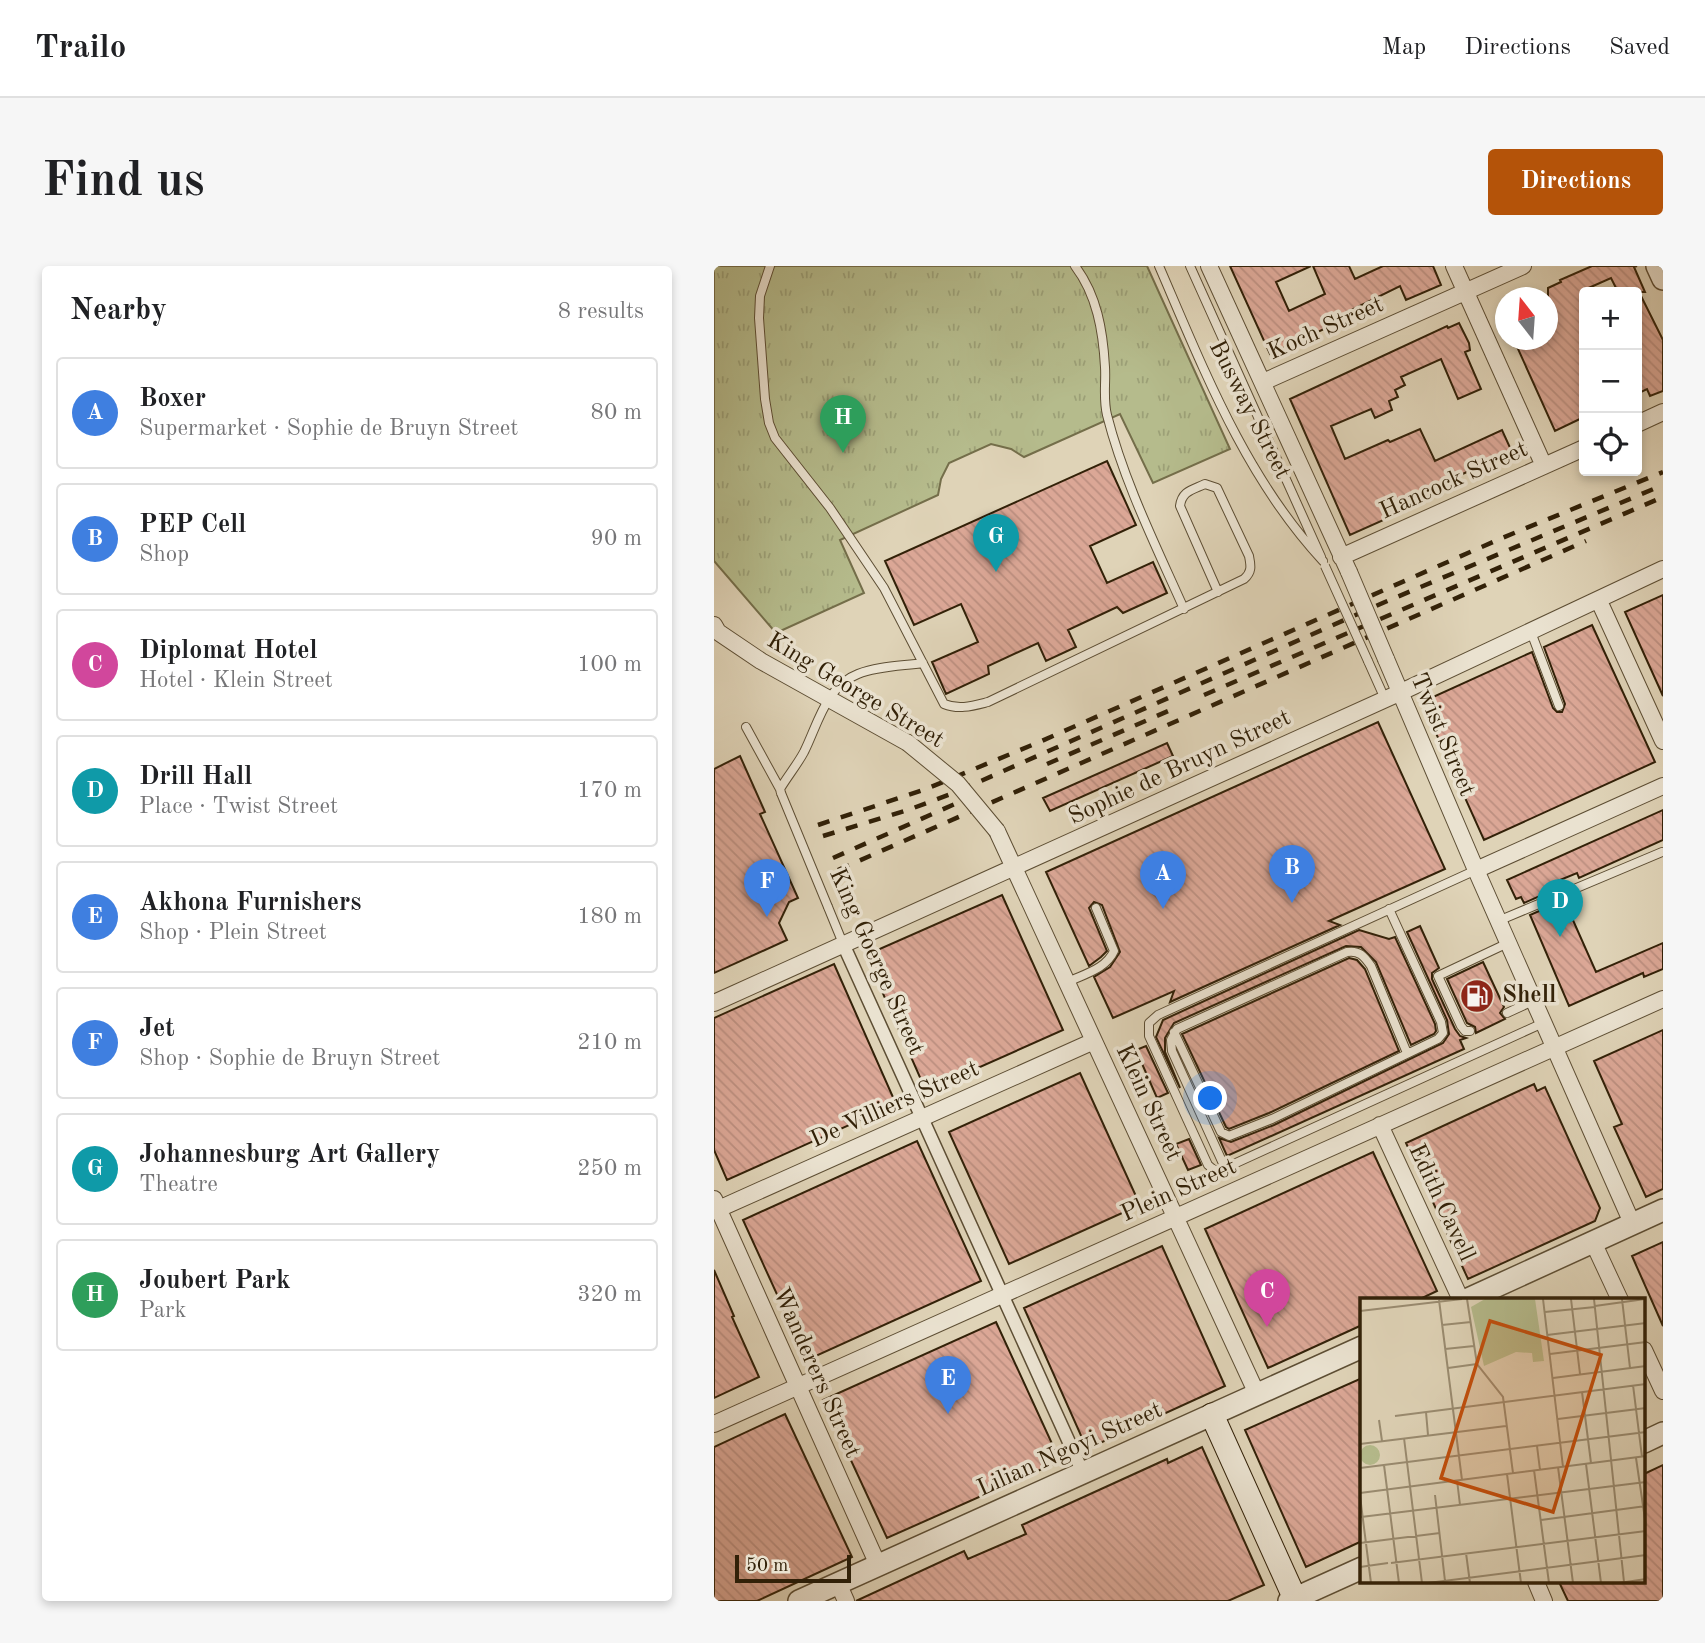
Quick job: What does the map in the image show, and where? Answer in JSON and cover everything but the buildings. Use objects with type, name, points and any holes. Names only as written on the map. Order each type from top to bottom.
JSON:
[{"type":"main road","points":[[1212,1415],[1294,1600]]},
{"type":"street","name":"Twist Street","points":[[1209,266],[1349,572],[1386,659],[1392,696],[1476,870],[1632,1223]]},
{"type":"street","points":[[1454,266],[1544,466]]},
{"type":"street","name":"Koch Street","points":[[1263,382],[1523,266]]},
{"type":"street","points":[[1657,266],[1663,279]]},
{"type":"street","points":[[1642,422],[1663,412]]},
{"type":"street","name":"Hancock Street","points":[[1341,557],[1579,450]]},
{"type":"street","name":"Sophie de Bruyn Street","points":[[714,1003],[1015,869],[1599,601],[1663,569]]},
{"type":"street","points":[[1599,601],[1663,741]]},
{"type":"street","name":"King George Street","points":[[715,630],[761,661],[908,743],[958,784],[997,831],[1015,869]]},
{"type":"street","points":[[1476,870],[1663,786]]},
{"type":"street","name":"Klein Street","points":[[1015,869],[1257,1394]]},
{"type":"street","name":"King Goerge Street","points":[[844,946],[1083,1473]]},
{"type":"street","name":"Plein Street","points":[[714,1424],[1663,999]]},
{"type":"street","name":"De Villiers Street","points":[[716,1206],[1094,1041]]},
{"type":"street","name":"Edith Cavell","points":[[1380,1125],[1462,1298]]},
{"type":"street","name":"Wanderers Street","points":[[716,1206],[878,1565]]},
{"type":"street","points":[[1467,1298],[1663,1210]]},
{"type":"street","points":[[1593,1242],[1619,1298]]},
{"type":"street","name":"Lilian Ngoyi Street","points":[[799,1601],[842,1592],[878,1565],[1360,1348]]},
{"type":"street","points":[[1646,1354],[1663,1391]]},
{"type":"street","points":[[1646,1441],[1663,1433]]},
{"type":"street","points":[[1294,1600],[1360,1569]]},
{"type":"street","points":[[1537,1584],[1544,1601]]},
{"type":"lane","points":[[770,266],[760,296],[758,318],[769,423],[775,438],[830,508],[884,587],[944,704],[953,708],[988,702],[1184,609],[1218,592],[1244,579],[1251,567],[1249,556],[1217,488],[1205,484],[1185,493],[1180,506],[1218,592]]},
{"type":"lane","points":[[1074,266],[1085,280],[1098,314],[1108,418],[1135,497],[1184,609]]},
{"type":"lane","name":"Busway Street","points":[[1159,266],[1218,401],[1256,474],[1324,564]]},
{"type":"lane","name":"Busway Street","points":[[1190,266],[1368,660],[1392,696]]},
{"type":"lane","points":[[1531,632],[1559,706]]},
{"type":"lane","points":[[781,791],[803,755],[828,699],[843,683],[857,674],[873,670],[923,663]]},
{"type":"lane","name":"King Goerge Street","points":[[746,727],[781,791],[844,946]]},
{"type":"lane","points":[[1498,921],[1662,852]]},
{"type":"lane","points":[[1476,870],[1152,1019],[1148,1027],[1149,1036],[1208,1165],[1214,1170],[1225,1168],[1543,1023]]},
{"type":"lane","points":[[1068,982],[1101,967],[1110,960],[1114,951],[1096,908]]},
{"type":"lane","points":[[1174,1032],[1221,1132],[1229,1136],[1272,1119],[1438,1039],[1443,1033],[1443,1027],[1390,909]]},
{"type":"lane","points":[[1470,1031],[1463,1030],[1438,976],[1508,943]]},
{"type":"lane","points":[[1225,1168],[1172,1051],[1171,1040],[1177,1029],[1354,951],[1365,957],[1371,966],[1407,1053]]},
{"type":"lane","points":[[1507,1013],[1533,1001]]},
{"type":"green space","points":[[714,266],[1147,266],[1230,449],[1153,483],[1120,414],[1024,457],[1011,449],[991,444],[949,463],[941,479],[938,495],[840,540],[864,593],[776,633],[714,561]]},
{"type":"railway","points":[[818,825],[926,789],[1037,743],[1502,538],[1663,472]]},
{"type":"railway","points":[[823,836],[956,792],[1385,602],[1663,485]]},
{"type":"railway","points":[[1204,695],[1663,497]]},
{"type":"railway","points":[[838,870],[1586,541]]},
{"type":"railway","points":[[1047,764],[1175,708]]},
{"type":"railway","points":[[833,858],[982,792]]},
{"type":"place","name":"Joubert Park","points":[[843,453]]},
{"type":"place","name":"Johannesburg Art Gallery","points":[[996,572]]},
{"type":"place","name":"PEP Cell","points":[[1292,903]]},
{"type":"place","name":"Boxer","points":[[1163,909]]},
{"type":"place","name":"Jet","points":[[767,917]]},
{"type":"place","name":"Drill Hall","points":[[1560,937]]},
{"type":"place","name":"Shell","points":[[1477,996]]},
{"type":"place","name":"Diplomat Hotel","points":[[1267,1327]]},
{"type":"place","name":"Akhona Furnishers","points":[[948,1414]]}]
